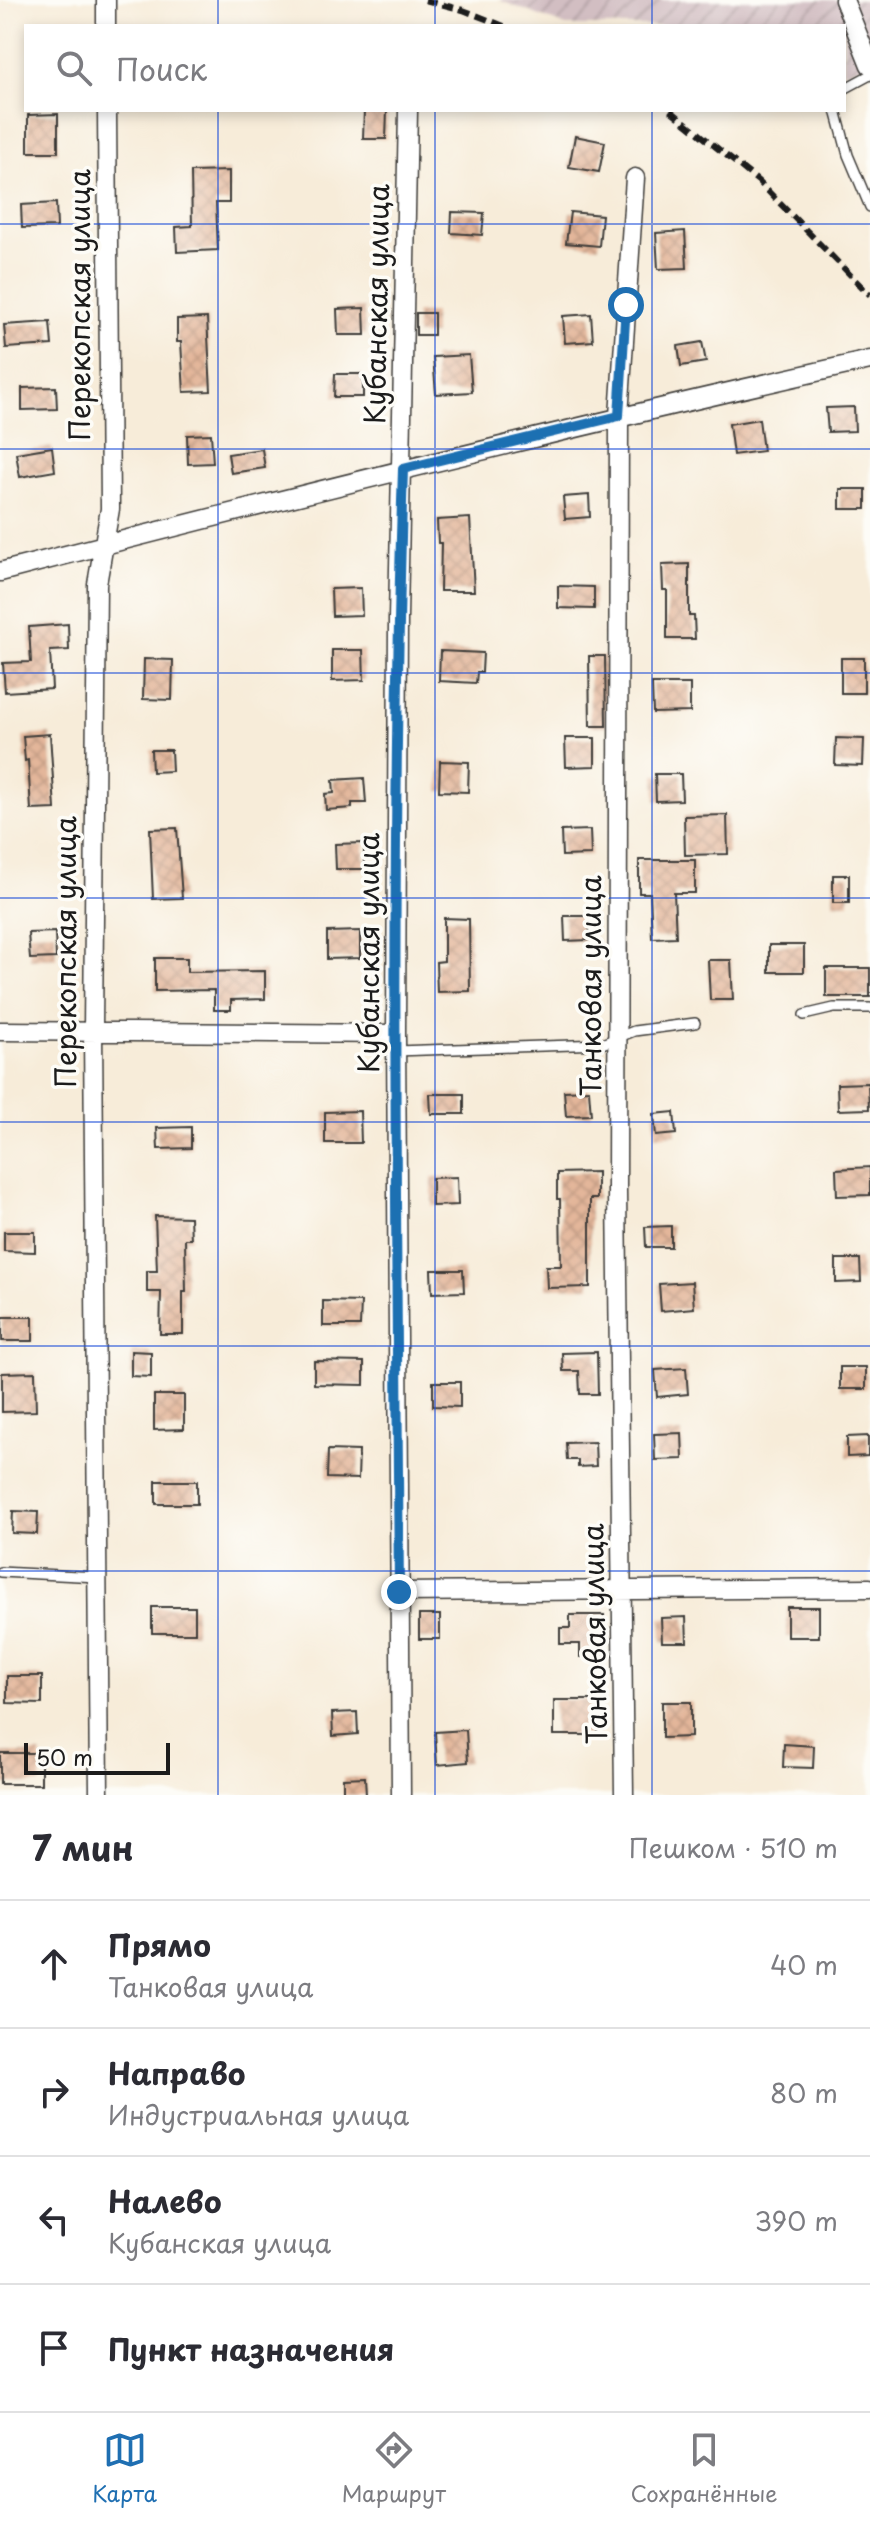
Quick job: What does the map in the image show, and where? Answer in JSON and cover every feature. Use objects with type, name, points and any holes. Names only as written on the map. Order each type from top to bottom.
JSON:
[{"type":"street","points":[[106,0],[106,24]]},
{"type":"street","points":[[844,0],[870,65]]},
{"type":"street","name":"Перекопская улица","points":[[99,1795],[93,1030],[97,584],[110,509],[107,112]]},
{"type":"street","name":"Кубанская улица","points":[[401,1795],[396,1043],[398,619],[408,112]]},
{"type":"street","name":"Танковая улица","points":[[624,1795],[618,1300],[619,416],[635,178]]},
{"type":"street","points":[[0,572],[619,416],[870,360]]},
{"type":"street","points":[[0,1031],[93,1030],[396,1043]]},
{"type":"street","points":[[399,1592],[870,1588]]},
{"type":"lane","points":[[846,88],[870,75]]},
{"type":"lane","points":[[837,112],[848,155],[870,207]]},
{"type":"lane","points":[[804,1015],[834,1008],[870,1008]]},
{"type":"lane","points":[[396,1043],[562,1047],[602,1044],[634,1031],[695,1023]]},
{"type":"lane","points":[[0,1572],[98,1577]]},
{"type":"shaded area","points":[[499,0],[870,0],[870,63],[846,71],[846,24],[561,24]]},
{"type":"building","points":[[364,112],[387,112],[386,139],[363,139]]},
{"type":"building","points":[[58,114],[58,152],[28,152],[28,115]]},
{"type":"building","points":[[575,136],[605,142],[599,172],[569,167]]},
{"type":"building","points":[[229,171],[229,203],[216,203],[218,250],[177,252],[176,227],[192,226],[191,172]]},
{"type":"building","points":[[56,203],[57,227],[22,228],[21,205]]},
{"type":"building","points":[[452,212],[484,213],[482,235],[451,233]]},
{"type":"building","points":[[570,212],[602,215],[599,246],[566,243]]},
{"type":"building","points":[[685,231],[687,268],[658,269],[656,233]]},
{"type":"building","points":[[364,308],[365,335],[338,335],[337,309]]},
{"type":"building","points":[[416,313],[434,313],[434,335],[416,335]]},
{"type":"building","points":[[591,314],[593,341],[565,343],[563,316]]},
{"type":"building","points":[[207,318],[211,391],[184,392],[177,319]]},
{"type":"building","points":[[50,322],[52,345],[6,348],[4,325]]},
{"type":"building","points":[[702,342],[706,362],[681,366],[678,346]]},
{"type":"building","points":[[469,355],[472,392],[436,394],[433,357]]},
{"type":"building","points":[[335,374],[363,374],[363,397],[334,397]]},
{"type":"building","points":[[56,387],[57,409],[22,410],[22,388]]},
{"type":"building","points":[[854,407],[855,431],[828,432],[826,408]]},
{"type":"building","points":[[759,419],[763,451],[733,455],[729,424]]},
{"type":"building","points":[[211,434],[213,463],[188,464],[187,435]]},
{"type":"building","points":[[52,447],[55,471],[20,477],[16,453]]},
{"type":"building","points":[[262,449],[265,468],[231,473],[228,454]]},
{"type":"building","points":[[840,489],[866,489],[866,509],[840,509]]},
{"type":"building","points":[[589,495],[590,517],[565,519],[563,497]]},
{"type":"building","points":[[470,518],[474,591],[440,591],[441,543],[438,543],[437,520]]},
{"type":"building","points":[[689,564],[689,616],[694,616],[695,639],[667,639],[667,590],[663,590],[662,565]]},
{"type":"building","points":[[558,586],[594,587],[594,609],[558,608]]},
{"type":"building","points":[[361,588],[362,615],[332,616],[331,589]]},
{"type":"building","points":[[68,624],[69,650],[50,651],[52,689],[5,692],[3,663],[31,662],[29,627]]},
{"type":"building","points":[[332,650],[363,650],[364,680],[332,681]]},
{"type":"building","points":[[440,651],[483,653],[482,672],[477,672],[476,683],[439,681]]},
{"type":"building","points":[[589,656],[605,656],[606,726],[590,726]]},
{"type":"building","points":[[841,658],[864,658],[864,693],[841,693]]},
{"type":"building","points":[[144,659],[173,660],[172,700],[143,699]]},
{"type":"building","points":[[652,684],[690,684],[690,712],[653,713]]},
{"type":"building","points":[[50,734],[55,809],[31,810],[23,736]]},
{"type":"building","points":[[565,738],[595,738],[595,766],[566,767]]},
{"type":"building","points":[[836,738],[864,739],[863,766],[835,765]]},
{"type":"building","points":[[151,750],[171,750],[172,771],[152,772]]},
{"type":"building","points":[[440,761],[469,762],[468,792],[439,791]]},
{"type":"building","points":[[655,774],[681,774],[682,800],[656,801]]},
{"type":"building","points":[[364,778],[366,803],[352,803],[352,808],[326,810],[325,794],[334,793],[333,780]]},
{"type":"building","points":[[727,815],[728,854],[685,855],[684,816]]},
{"type":"building","points":[[177,828],[182,898],[153,899],[150,829]]},
{"type":"building","points":[[590,830],[591,855],[562,856],[561,831]]},
{"type":"building","points":[[364,843],[364,869],[336,869],[335,844]]},
{"type":"building","points":[[639,860],[695,860],[695,893],[674,893],[676,937],[652,938],[650,893],[639,893]]},
{"type":"building","points":[[833,875],[849,875],[849,903],[833,903]]},
{"type":"building","points":[[564,916],[589,916],[590,940],[565,941]]},
{"type":"building","points":[[444,918],[469,919],[470,991],[437,992],[436,962],[444,961]]},
{"type":"building","points":[[360,931],[360,958],[327,959],[327,932]]},
{"type":"building","points":[[55,932],[56,958],[30,959],[28,933]]},
{"type":"building","points":[[769,945],[804,945],[804,972],[769,972]]},
{"type":"building","points":[[155,958],[187,958],[187,972],[265,971],[265,999],[231,1000],[231,1010],[214,1010],[214,990],[155,991]]},
{"type":"building","points":[[708,960],[731,960],[733,1000],[710,1000]]},
{"type":"building","points":[[826,968],[870,968],[870,997],[826,997]]},
{"type":"building","points":[[868,1083],[869,1109],[838,1110],[837,1084]]},
{"type":"building","points":[[589,1090],[591,1115],[566,1116],[564,1091]]},
{"type":"building","points":[[430,1094],[464,1094],[464,1114],[431,1114]]},
{"type":"building","points":[[360,1111],[361,1143],[325,1143],[325,1112]]},
{"type":"building","points":[[674,1112],[676,1134],[656,1136],[654,1114]]},
{"type":"building","points":[[191,1127],[191,1148],[158,1149],[157,1128]]},
{"type":"building","points":[[870,1167],[870,1195],[837,1196],[836,1169]]},
{"type":"building","points":[[597,1172],[597,1199],[590,1199],[590,1287],[547,1288],[546,1266],[561,1266],[557,1173]]},
{"type":"building","points":[[457,1177],[458,1205],[432,1206],[432,1178]]},
{"type":"building","points":[[155,1216],[190,1217],[191,1239],[185,1239],[183,1334],[160,1334],[161,1292],[147,1292],[147,1271],[157,1271]]},
{"type":"building","points":[[671,1226],[671,1247],[646,1247],[645,1227]]},
{"type":"building","points":[[4,1232],[35,1232],[35,1252],[4,1251]]},
{"type":"building","points":[[836,1259],[860,1259],[861,1282],[836,1283]]},
{"type":"building","points":[[431,1270],[463,1270],[464,1292],[432,1293]]},
{"type":"building","points":[[692,1282],[694,1308],[661,1311],[659,1284]]},
{"type":"building","points":[[323,1301],[361,1302],[360,1326],[323,1326]]},
{"type":"building","points":[[2,1317],[33,1317],[33,1341],[2,1341]]},
{"type":"building","points":[[131,1351],[151,1352],[151,1377],[131,1376]]},
{"type":"building","points":[[597,1352],[598,1394],[580,1394],[579,1371],[563,1371],[562,1353]]},
{"type":"building","points":[[314,1361],[364,1362],[364,1385],[314,1384]]},
{"type":"building","points":[[840,1367],[866,1367],[866,1389],[840,1389]]},
{"type":"building","points":[[686,1368],[688,1394],[657,1397],[655,1370]]},
{"type":"building","points":[[35,1372],[36,1411],[2,1412],[2,1373]]},
{"type":"building","points":[[433,1382],[460,1382],[460,1407],[433,1406]]},
{"type":"building","points":[[154,1395],[184,1395],[184,1429],[154,1430]]},
{"type":"building","points":[[682,1433],[683,1459],[655,1460],[654,1434]]},
{"type":"building","points":[[868,1436],[868,1456],[847,1457],[847,1437]]},
{"type":"building","points":[[595,1442],[596,1466],[578,1467],[578,1460],[567,1460],[566,1443]]},
{"type":"building","points":[[328,1450],[359,1451],[358,1479],[327,1478]]},
{"type":"building","points":[[156,1481],[197,1481],[197,1504],[156,1504]]},
{"type":"building","points":[[13,1511],[38,1512],[37,1534],[12,1533]]},
{"type":"building","points":[[152,1607],[195,1607],[195,1633],[152,1633]]},
{"type":"building","points":[[787,1607],[819,1607],[819,1637],[787,1637]]},
{"type":"building","points":[[419,1615],[440,1615],[440,1639],[419,1639]]},
{"type":"building","points":[[570,1615],[604,1615],[604,1657],[580,1657],[580,1644],[560,1644],[560,1628],[570,1628]]},
{"type":"building","points":[[686,1617],[687,1642],[662,1642],[661,1618]]},
{"type":"building","points":[[7,1676],[42,1676],[42,1704],[7,1703]]},
{"type":"building","points":[[554,1700],[598,1700],[598,1735],[554,1735]]},
{"type":"building","points":[[662,1702],[691,1702],[691,1737],[662,1738]]},
{"type":"building","points":[[357,1712],[358,1734],[333,1736],[332,1713]]},
{"type":"building","points":[[466,1730],[468,1762],[437,1765],[435,1732]]},
{"type":"building","points":[[784,1744],[814,1746],[813,1768],[783,1767]]},
{"type":"building","points":[[0,1753],[41,1753],[41,1784],[0,1784]]},
{"type":"building","points":[[365,1777],[366,1795],[343,1795],[343,1778]]},
{"type":"railway","points":[[425,0],[499,24]]},
{"type":"railway","points":[[672,112],[758,181],[870,295]]},
{"type":"route","points":[[399,1592],[396,1051],[398,619],[403,469],[619,416],[626,305]]}]
